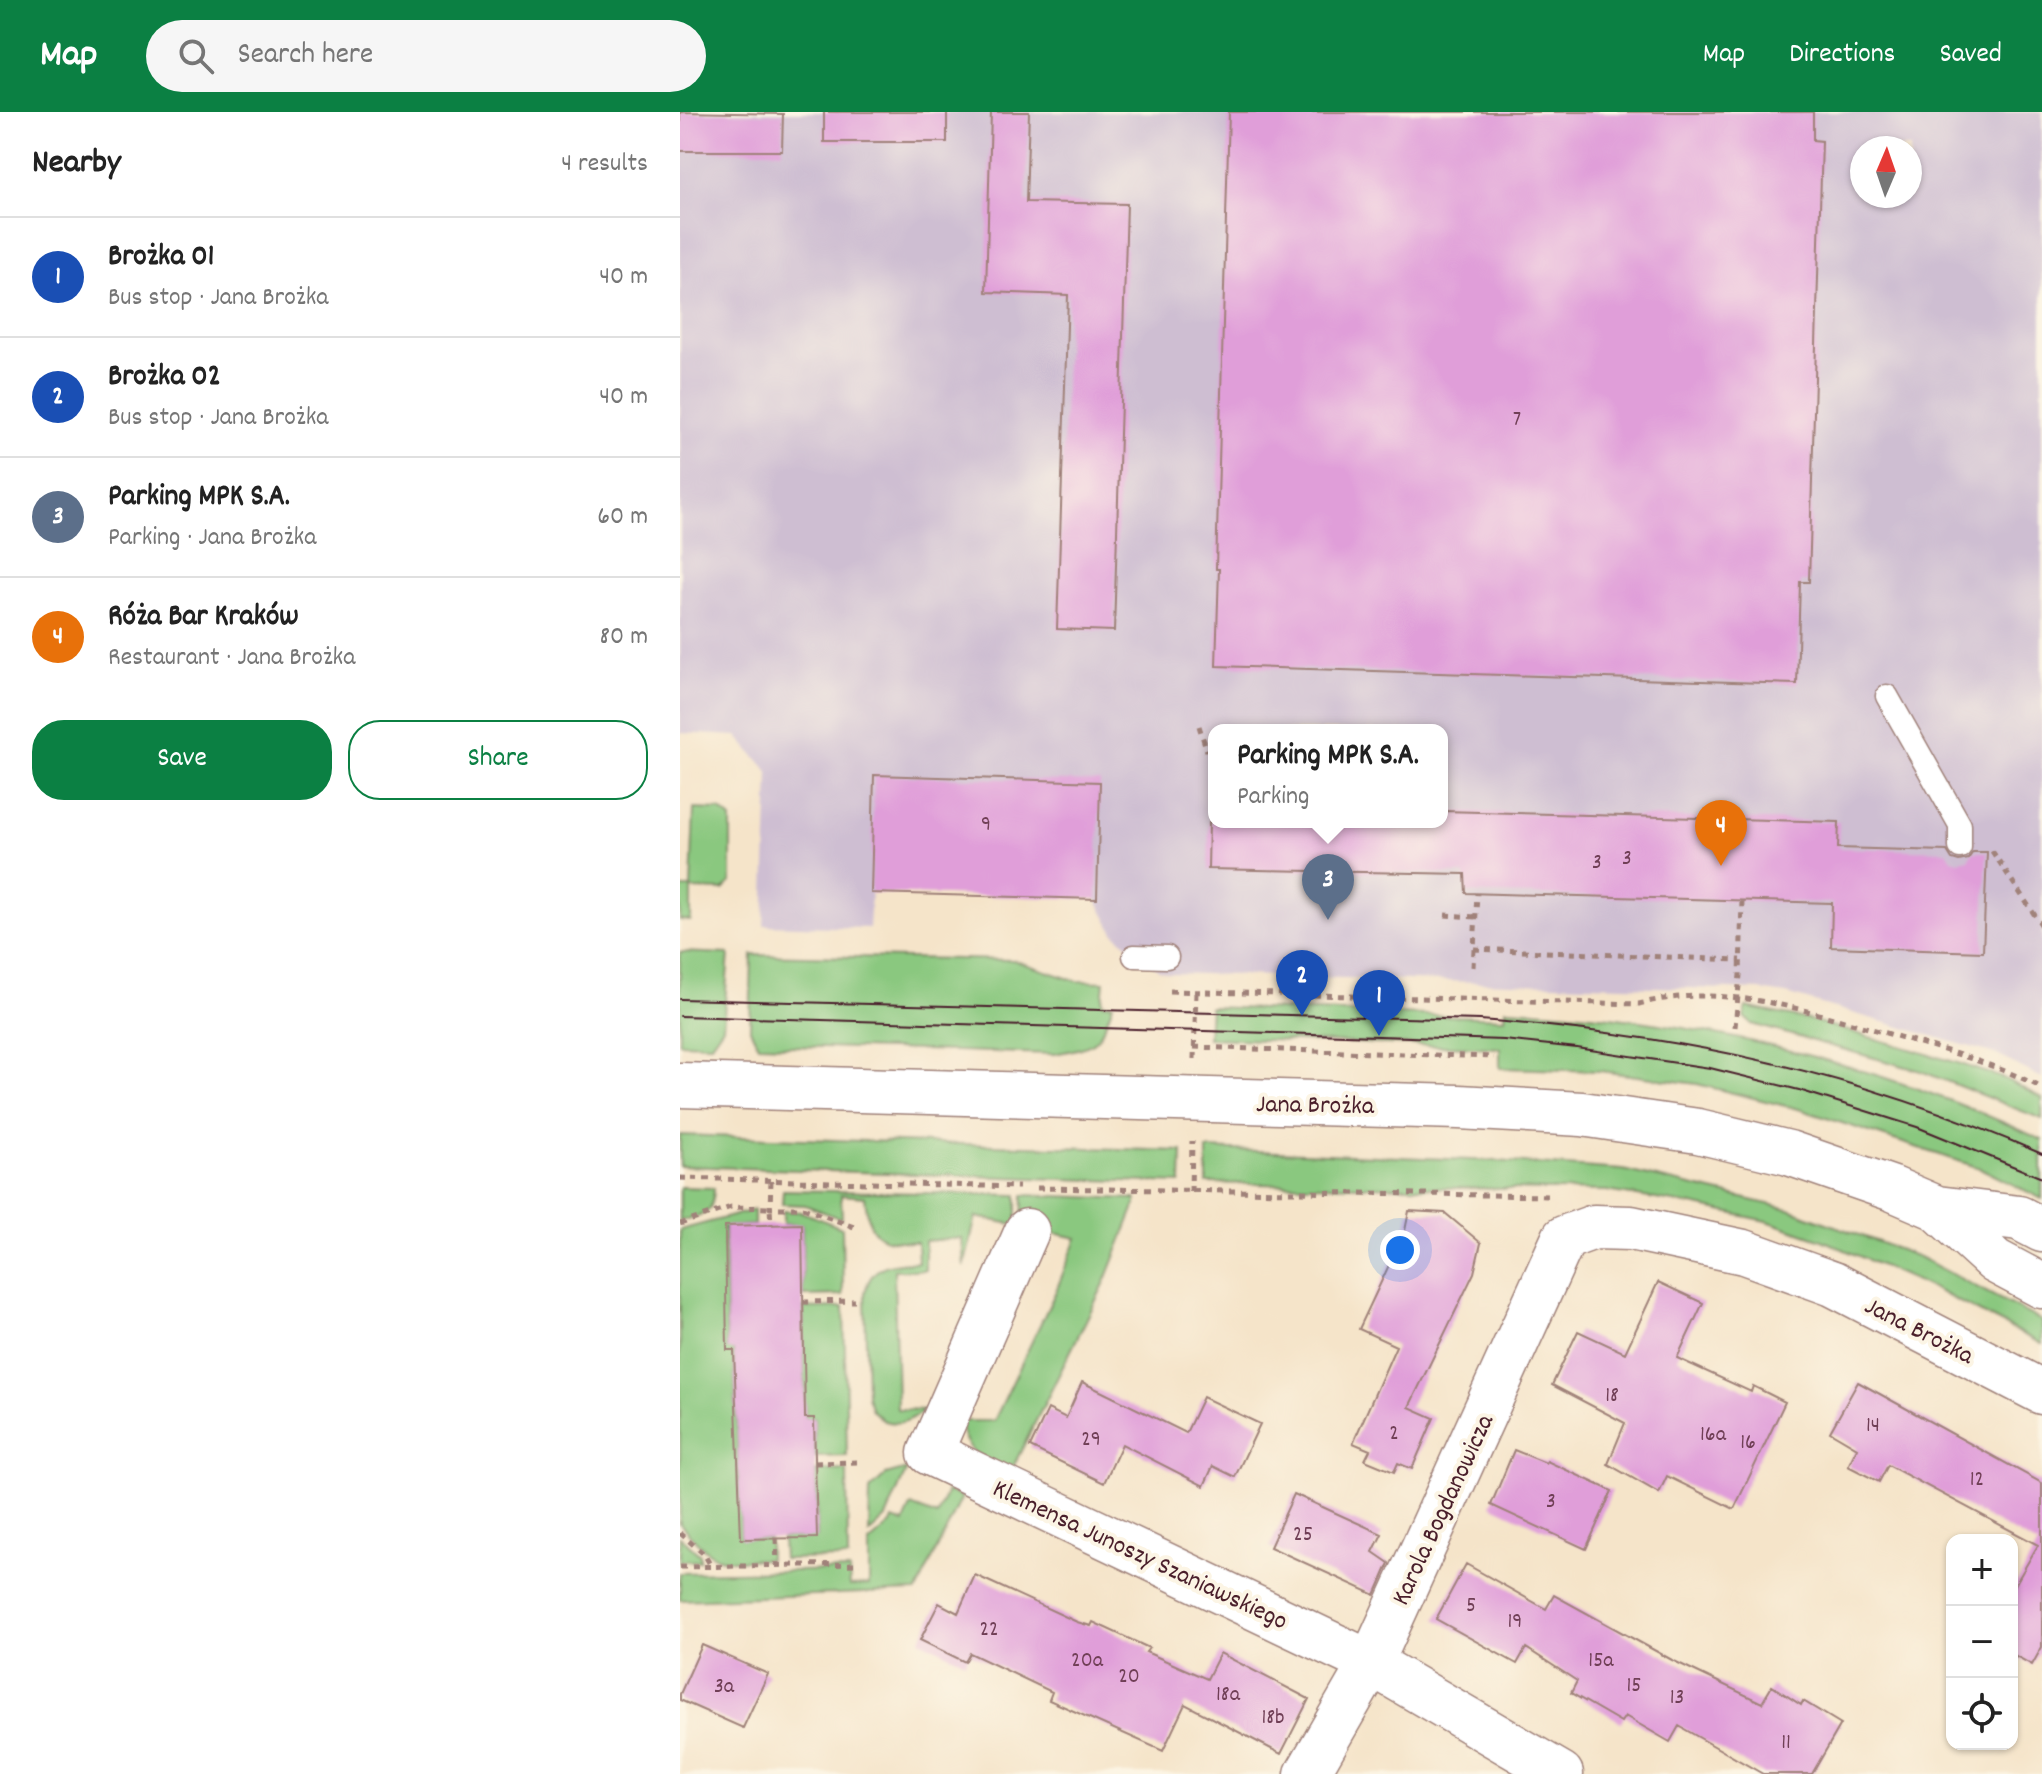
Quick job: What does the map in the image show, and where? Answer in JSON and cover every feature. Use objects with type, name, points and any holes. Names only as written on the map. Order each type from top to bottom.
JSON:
[{"type":"street","name":"Jana Brożka","points":[[680,1085],[1459,1107],[1582,1114],[1698,1131],[1789,1153],[1893,1189],[1937,1208],[2019,1218],[2042,1230]]},
{"type":"street","name":"Jana Brożka","points":[[1937,1208],[1995,1261],[2042,1286]]},
{"type":"street","name":"Jana Brożka","points":[[1563,1217],[1594,1227],[1631,1228],[1744,1252],[1833,1284],[2042,1392]]},
{"type":"street","name":"Karola Bogdanowicza","points":[[1307,1774],[1371,1663],[1563,1217]]},
{"type":"street","name":"Klemensa Junoszy Szaniawskiego","points":[[1027,1231],[930,1453],[1371,1663],[1561,1774]]},
{"type":"lane","points":[[1887,696],[1960,836]]},
{"type":"lane","points":[[1134,956],[1167,957]]},
{"type":"path","points":[[1199,726],[1207,751]]},
{"type":"path","points":[[1960,836],[1978,828],[2042,926]]},
{"type":"path","points":[[1473,967],[1477,894]]},
{"type":"path","points":[[1735,1027],[1742,900]]},
{"type":"path","points":[[1445,915],[1476,917]]},
{"type":"path","points":[[1474,949],[1740,960]]},
{"type":"path","points":[[1164,991],[1639,1004],[1669,996],[1737,997],[1815,1012],[1973,1058],[2042,1088]]},
{"type":"path","points":[[1194,1047],[1494,1057]]},
{"type":"path","points":[[680,1178],[1191,1192],[1563,1217]]},
{"type":"path","points":[[771,1181],[771,1225]]},
{"type":"path","points":[[680,1224],[731,1207],[803,1208],[854,1227]]},
{"type":"path","points":[[803,1302],[855,1301]]},
{"type":"path","points":[[815,1463],[858,1462]]},
{"type":"path","points":[[680,1533],[704,1554],[711,1566]]},
{"type":"path","points":[[776,1538],[777,1566]]},
{"type":"path","points":[[680,1567],[860,1564]]},
{"type":"shaded area","points":[[680,112],[2042,112],[2042,1078],[1995,1054],[1786,994],[1759,990],[1169,973],[1159,970],[1115,934],[1096,899],[871,893],[869,928],[764,925],[769,772],[737,736],[680,733]]},
{"type":"green space","points":[[694,809],[720,810],[731,819],[731,882],[723,890],[691,889],[691,921],[680,920],[680,888],[691,888]]},
{"type":"green space","points":[[680,952],[729,954],[723,1027],[711,1044],[680,1043]]},
{"type":"green space","points":[[752,955],[1013,960],[1076,981],[1104,982],[1102,1003],[1113,1004],[1094,1041],[1054,1054],[758,1045],[750,1029]]},
{"type":"green space","points":[[1210,1007],[1505,1018],[1506,1009],[1573,1013],[1642,1021],[1780,1048],[1916,1088],[2042,1140],[2042,1199],[1980,1168],[1802,1110],[1697,1084],[1600,1071],[1500,1068],[1500,1048],[1208,1038]]},
{"type":"green space","points":[[1746,1007],[1814,1021],[2005,1079],[2042,1098],[2042,1119],[1921,1071],[1752,1024],[1745,1018]]},
{"type":"green space","points":[[680,1135],[1182,1151],[1181,1183],[680,1166]]},
{"type":"green space","points":[[1207,1149],[1496,1161],[1623,1170],[1789,1209],[1919,1257],[2042,1321],[2042,1344],[1928,1286],[1822,1240],[1767,1221],[1607,1191],[1207,1183]]},
{"type":"green space","points":[[680,1187],[714,1188],[709,1209],[701,1215],[680,1221]]},
{"type":"green space","points":[[783,1190],[1017,1195],[1017,1225],[976,1217],[964,1267],[962,1238],[925,1241],[925,1270],[894,1270],[897,1409],[925,1410],[915,1417],[890,1422],[884,1421],[872,1410],[867,1396],[865,1293],[878,1270],[891,1264],[918,1262],[917,1242],[893,1240],[878,1234],[869,1221],[865,1197],[841,1195],[842,1219],[805,1205],[782,1204]]},
{"type":"green space","points":[[1023,1195],[1136,1199],[1136,1204],[1106,1280],[1008,1477],[970,1448],[961,1421],[994,1421],[1056,1291],[1077,1238],[1022,1226]]},
{"type":"green space","points":[[754,1210],[754,1225],[724,1227],[727,1349],[734,1350],[741,1538],[769,1539],[769,1559],[727,1560],[710,1554],[680,1524],[680,1230]]},
{"type":"green space","points":[[783,1211],[802,1212],[842,1228],[843,1295],[803,1296],[802,1225],[783,1224]]},
{"type":"green space","points":[[844,1307],[847,1456],[815,1457],[814,1418],[805,1418],[803,1308]]},
{"type":"green space","points":[[907,1469],[886,1518],[869,1534],[870,1490],[886,1475]]},
{"type":"green space","points":[[847,1470],[848,1558],[783,1559],[782,1538],[817,1537],[816,1471]]},
{"type":"green space","points":[[947,1491],[962,1497],[917,1591],[680,1600],[680,1573],[849,1570],[850,1586],[869,1585],[869,1543],[893,1519],[904,1523],[911,1506],[937,1516]]},
{"type":"green space","points":[[680,1537],[700,1555],[700,1561],[680,1561]]},
{"type":"building","points":[[680,112],[783,114],[782,151],[680,151]]},
{"type":"building","points":[[824,112],[947,112],[947,142],[824,142]]},
{"type":"building","points":[[991,112],[1029,112],[1026,202],[1127,204],[1114,631],[1057,629],[1068,295],[986,292]]},
{"type":"building","points":[[1229,112],[1813,112],[1813,140],[1822,141],[1809,582],[1800,582],[1797,684],[1216,666]]},
{"type":"building","points":[[874,775],[1100,782],[1097,899],[871,893]]},
{"type":"building","points":[[1448,811],[1839,822],[1838,848],[1947,851],[1952,859],[1959,861],[1968,859],[1973,852],[1987,852],[1983,952],[1831,947],[1832,903],[1466,893],[1465,874],[1208,869],[1209,828],[1448,828]]},
{"type":"building","points":[[1409,1211],[1445,1213],[1481,1243],[1474,1273],[1409,1407],[1434,1418],[1412,1469],[1398,1463],[1394,1472],[1365,1460],[1370,1450],[1353,1443],[1396,1346],[1359,1329],[1405,1231]]},
{"type":"building","points":[[802,1224],[805,1418],[814,1418],[817,1538],[741,1539],[734,1350],[727,1350],[725,1226]]},
{"type":"building","points":[[1658,1282],[1703,1303],[1677,1358],[1751,1392],[1753,1386],[1785,1402],[1734,1509],[1667,1476],[1659,1493],[1608,1464],[1625,1423],[1552,1385],[1578,1331],[1625,1353]]},
{"type":"building","points":[[1082,1382],[1186,1433],[1203,1397],[1260,1424],[1235,1477],[1213,1466],[1204,1486],[1122,1444],[1104,1483],[1030,1447],[1048,1409],[1066,1418]]},
{"type":"building","points":[[1858,1382],[2042,1483],[2042,1647],[2032,1665],[2018,1657],[2018,1580],[2038,1545],[1888,1465],[1879,1482],[1848,1466],[1857,1448],[1830,1432]]},
{"type":"building","points":[[1514,1450],[1547,1461],[1612,1491],[1586,1549],[1491,1505]]},
{"type":"building","points":[[1294,1494],[1382,1534],[1373,1552],[1389,1563],[1375,1595],[1270,1547]]},
{"type":"building","points":[[1466,1564],[1546,1609],[1554,1595],[1672,1660],[1762,1703],[1772,1686],[1801,1705],[1803,1701],[1841,1724],[1812,1774],[1763,1774],[1679,1726],[1670,1742],[1625,1716],[1621,1722],[1571,1693],[1577,1681],[1526,1648],[1517,1664],[1436,1619]]},
{"type":"building","points":[[975,1575],[1077,1622],[1091,1626],[1093,1622],[1149,1648],[1146,1652],[1207,1679],[1220,1653],[1309,1699],[1281,1754],[1185,1704],[1163,1751],[1049,1700],[1052,1692],[970,1653],[965,1662],[920,1640],[939,1603],[958,1613]]},
{"type":"building","points":[[702,1645],[768,1674],[743,1728],[680,1700]]},
{"type":"tram line","points":[[680,999],[1480,1020],[1555,1027],[1698,1047],[1767,1062],[1904,1101],[2042,1154]]},
{"type":"tram line","points":[[680,1016],[1504,1040],[1577,1048],[1710,1068],[1799,1090],[1917,1127],[2042,1178]]},
{"type":"place","name":"Róża Bar Kraków","points":[[1721,866]]},
{"type":"place","name":"Parking MPK S.A.","points":[[1328,920]]},
{"type":"place","name":"Brożka 02","points":[[1302,1016]]},
{"type":"place","name":"Brożka 01","points":[[1379,1036]]}]
